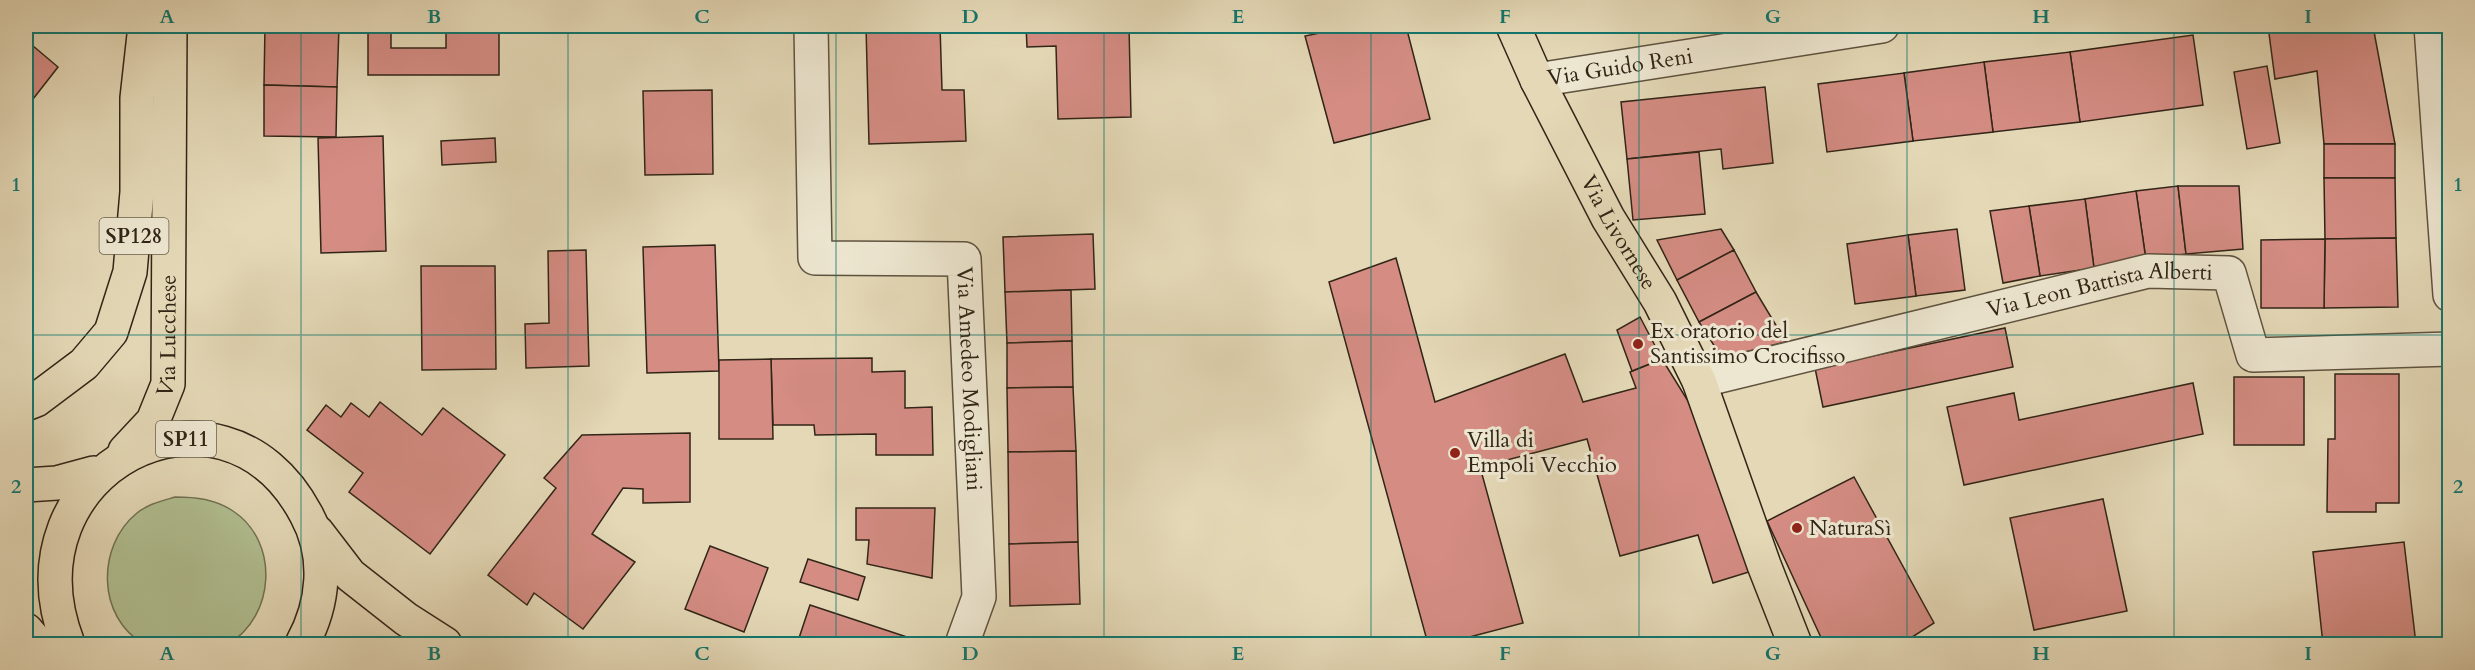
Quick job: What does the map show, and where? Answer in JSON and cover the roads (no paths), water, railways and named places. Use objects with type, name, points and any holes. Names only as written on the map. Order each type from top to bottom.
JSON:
[{"type":"main road","name":"SP128","points":[[26,404],[36,400],[84,364],[111,332],[130,272],[137,192],[137,98],[145,26]]},
{"type":"main road","name":"Via Lucchese","points":[[69,645],[57,621],[49,588],[51,556],[58,525],[73,497],[94,473],[124,453],[153,421],[168,384],[170,26]]},
{"type":"main road","name":"Via Livornese","points":[[1513,26],[1537,80],[1608,218],[1660,302],[1699,381],[1764,566],[1795,645]]},
{"type":"main road","name":"Via Lucchese","points":[[124,453],[160,441],[198,439],[235,448],[269,466],[296,494],[314,527],[321,560],[321,594],[312,626],[302,645]]},
{"type":"main road","points":[[26,485],[57,483],[94,473]]},
{"type":"main road","points":[[314,527],[351,575],[406,619],[445,645]]},
{"type":"main road","points":[[26,558],[49,588]]},
{"type":"main road","points":[[26,630],[38,645]]},
{"type":"street","name":"Via Amedeo Modigliani","points":[[811,26],[815,258],[964,259],[979,597],[962,645]]},
{"type":"street","name":"Via Guido Reni","points":[[1537,80],[1882,26]]},
{"type":"street","points":[[2431,26],[2450,295]]},
{"type":"street","name":"Via Leon Battista Alberti","points":[[1699,381],[2148,272],[2229,273],[2253,355],[2450,350]]},
{"type":"place","name":"Ex oratorio del Santissimo Crocifisso","points":[[1638,344]]},
{"type":"place","name":"Villa di Empoli Vecchio","points":[[1455,453]]},
{"type":"place","name":"NaturaSì","points":[[1797,528]]}]
